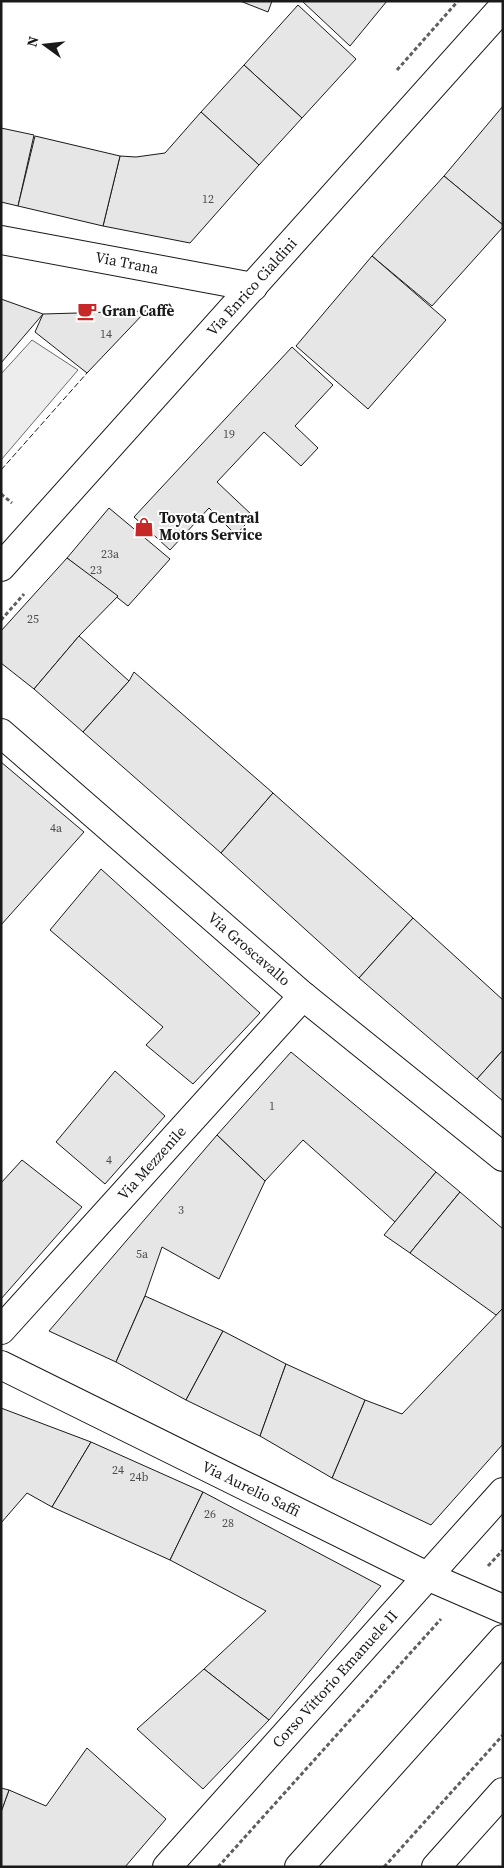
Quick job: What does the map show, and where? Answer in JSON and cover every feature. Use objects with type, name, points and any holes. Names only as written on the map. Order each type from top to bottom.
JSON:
[{"type":"street","points":[[498,1],[503,3]]},
{"type":"street","name":"Via Enrico Cialdini","points":[[1,567],[503,7]]},
{"type":"street","name":"Via Trana","points":[[1,240],[253,287]]},
{"type":"street","name":"Via Groscavallo","points":[[1,733],[303,996],[503,1157]]},
{"type":"street","name":"Via Mezzenile","points":[[1,1330],[303,996]]},
{"type":"street","name":"Via Aurelio Saffi","points":[[1,1365],[427,1576],[503,1609]]},
{"type":"street","name":"Corso Vittorio Emanuele II","points":[[167,1867],[503,1492]]},
{"type":"street","points":[[299,1867],[503,1639]]},
{"type":"street","points":[[436,1867],[503,1792]]},
{"type":"path","points":[[218,1867],[503,1550]]},
{"type":"path","points":[[384,1867],[503,1735]]},
{"type":"shaded area","points":[[32,340],[78,370],[1,460],[1,374]]},
{"type":"building","points":[[240,1],[272,1],[268,12]]},
{"type":"building","points":[[302,1],[387,1],[350,46]]},
{"type":"building","points":[[298,5],[356,59],[302,118],[244,65]]},
{"type":"building","points":[[244,65],[302,118],[259,165],[201,112]]},
{"type":"building","points":[[503,106],[503,225],[444,176]]},
{"type":"building","points":[[201,112],[259,165],[190,243],[103,226],[120,156],[136,157],[165,153]]},
{"type":"building","points":[[1,128],[34,135],[18,206],[1,202]]},
{"type":"building","points":[[35,136],[120,156],[103,226],[18,206]]},
{"type":"building","points":[[444,176],[503,225],[503,227],[432,306],[372,256]]},
{"type":"building","points":[[372,256],[446,320],[368,409],[296,346]]},
{"type":"building","points":[[1,299],[43,314],[1,363]]},
{"type":"building","points":[[146,311],[87,373],[35,332],[43,314]]},
{"type":"building","points":[[292,347],[333,385],[295,426],[318,448],[301,466],[264,432],[217,482],[253,516],[236,535],[209,508],[170,550],[134,517]]},
{"type":"building","points":[[109,508],[170,559],[128,606],[67,558]]},
{"type":"building","points":[[67,558],[118,596],[79,636],[34,689],[1,663],[1,631]]},
{"type":"building","points":[[79,636],[129,681],[83,732],[34,689]]},
{"type":"building","points":[[134,672],[273,793],[221,853],[83,732],[129,681]]},
{"type":"building","points":[[1,762],[84,832],[1,925]]},
{"type":"building","points":[[273,793],[413,918],[359,978],[221,853]]},
{"type":"building","points":[[101,869],[260,1013],[193,1084],[146,1045],[163,1027],[50,930]]},
{"type":"building","points":[[413,918],[503,1000],[503,1050],[477,1079],[359,978]]},
{"type":"building","points":[[503,1050],[503,1101],[477,1079]]},
{"type":"building","points":[[291,1052],[436,1172],[395,1222],[303,1140],[265,1181],[217,1135]]},
{"type":"building","points":[[115,1071],[165,1116],[105,1184],[56,1142]]},
{"type":"building","points":[[217,1135],[265,1181],[219,1279],[162,1247],[145,1296],[116,1362],[49,1331]]},
{"type":"building","points":[[22,1160],[82,1207],[1,1299],[1,1183]]},
{"type":"building","points":[[436,1172],[460,1192],[410,1253],[384,1235]]},
{"type":"building","points":[[460,1192],[503,1229],[503,1308],[496,1315],[410,1253]]},
{"type":"building","points":[[145,1296],[223,1331],[186,1400],[116,1362]]},
{"type":"building","points":[[503,1308],[503,1444],[431,1525],[332,1478],[365,1400],[402,1414]]},
{"type":"building","points":[[223,1331],[286,1364],[260,1436],[186,1400]]},
{"type":"building","points":[[286,1364],[365,1400],[332,1478],[260,1436]]},
{"type":"building","points":[[1,1408],[91,1442],[52,1507],[27,1493],[1,1523]]},
{"type":"building","points":[[91,1442],[203,1492],[170,1560],[52,1507]]},
{"type":"building","points":[[203,1492],[381,1586],[269,1720],[204,1669],[266,1611],[170,1560]]},
{"type":"building","points":[[204,1669],[269,1720],[203,1789],[137,1729]]},
{"type":"building","points":[[87,1748],[166,1819],[125,1867],[1,1867],[1,1812],[9,1790],[46,1806]]},
{"type":"building","points":[[1,1788],[9,1790],[1,1812]]},
{"type":"fence","points":[[1,470],[87,373]]},
{"type":"place","name":"Gran Caffè","points":[[87,311]]},
{"type":"place","name":"Toyota Central Motors Service","points":[[144,527]]}]
